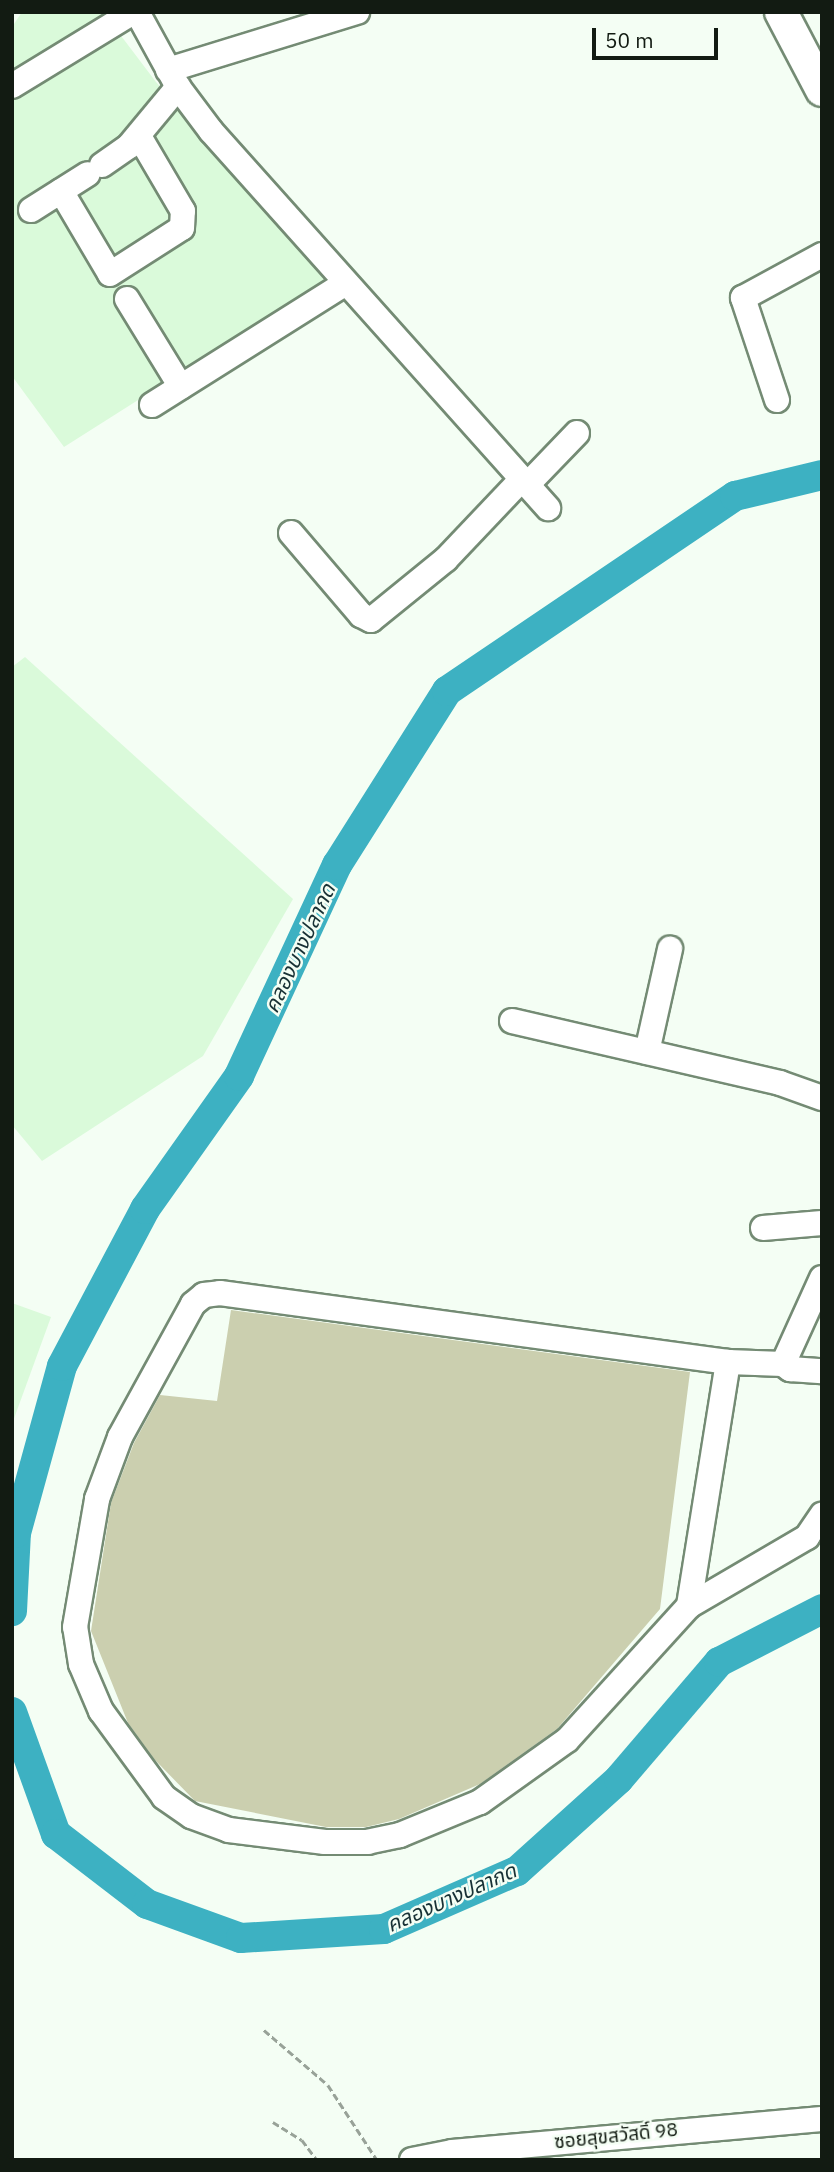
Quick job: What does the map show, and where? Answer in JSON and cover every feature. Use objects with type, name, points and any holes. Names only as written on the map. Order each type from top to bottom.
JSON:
[{"type":"main road","points":[[780,12],[822,90]]},
{"type":"street","points":[[12,86],[135,12],[173,78],[211,131],[548,508]]},
{"type":"street","points":[[21,215],[95,170],[139,136],[161,104],[173,78],[357,12]]},
{"type":"street","points":[[120,289],[181,228],[185,220],[139,136]]},
{"type":"street","points":[[61,191],[181,387]]},
{"type":"street","points":[[777,400],[743,298],[820,264]]},
{"type":"street","points":[[152,405],[345,283]]},
{"type":"street","points":[[291,533],[361,615],[371,620],[446,559],[578,433]]},
{"type":"street","points":[[647,1052],[670,948]]},
{"type":"street","points":[[512,1021],[780,1083],[822,1098]]},
{"type":"street","points":[[763,1228],[822,1223]]},
{"type":"street","points":[[783,1364],[822,1278]]},
{"type":"street","points":[[822,1371],[783,1364],[728,1362],[220,1293],[204,1295],[193,1304],[120,1437],[95,1510],[75,1627],[81,1664],[101,1711],[164,1797],[191,1816],[229,1830],[325,1842],[369,1842],[400,1835],[480,1802],[518,1777],[567,1740],[689,1606],[807,1537],[822,1515]]},
{"type":"street","points":[[689,1606],[728,1362]]},
{"type":"street","name":"ซอยสุขสวัสดิ์ 98","points":[[411,2160],[479,2149],[822,2119]]},
{"type":"path","points":[[264,2029],[328,2085],[377,2160]]},
{"type":"path","points":[[273,2122],[302,2140],[317,2160]]},
{"type":"shaded area","points":[[22,12],[103,12],[156,82],[332,277],[64,447],[12,376],[12,27]]},
{"type":"shaded area","points":[[25,657],[293,899],[203,1056],[42,1161],[12,1125],[12,667]]},
{"type":"shaded area","points":[[12,1303],[51,1317],[12,1424]]},
{"type":"building","points":[[231,1310],[690,1372],[660,1609],[557,1729],[480,1784],[399,1819],[366,1827],[326,1827],[195,1801],[155,1760],[128,1723],[91,1631],[111,1503],[134,1443],[160,1395],[217,1401]]},
{"type":"waterway","name":"คลองบางปลากด","points":[[12,1611],[16,1533],[62,1366],[145,1209],[239,1076],[337,865],[447,691],[735,496],[822,475]]},
{"type":"waterway","name":"คลองบางปลากด","points":[[12,1712],[56,1834],[147,1904],[241,1938],[384,1929],[517,1871],[619,1779],[719,1662],[822,1609]]}]
